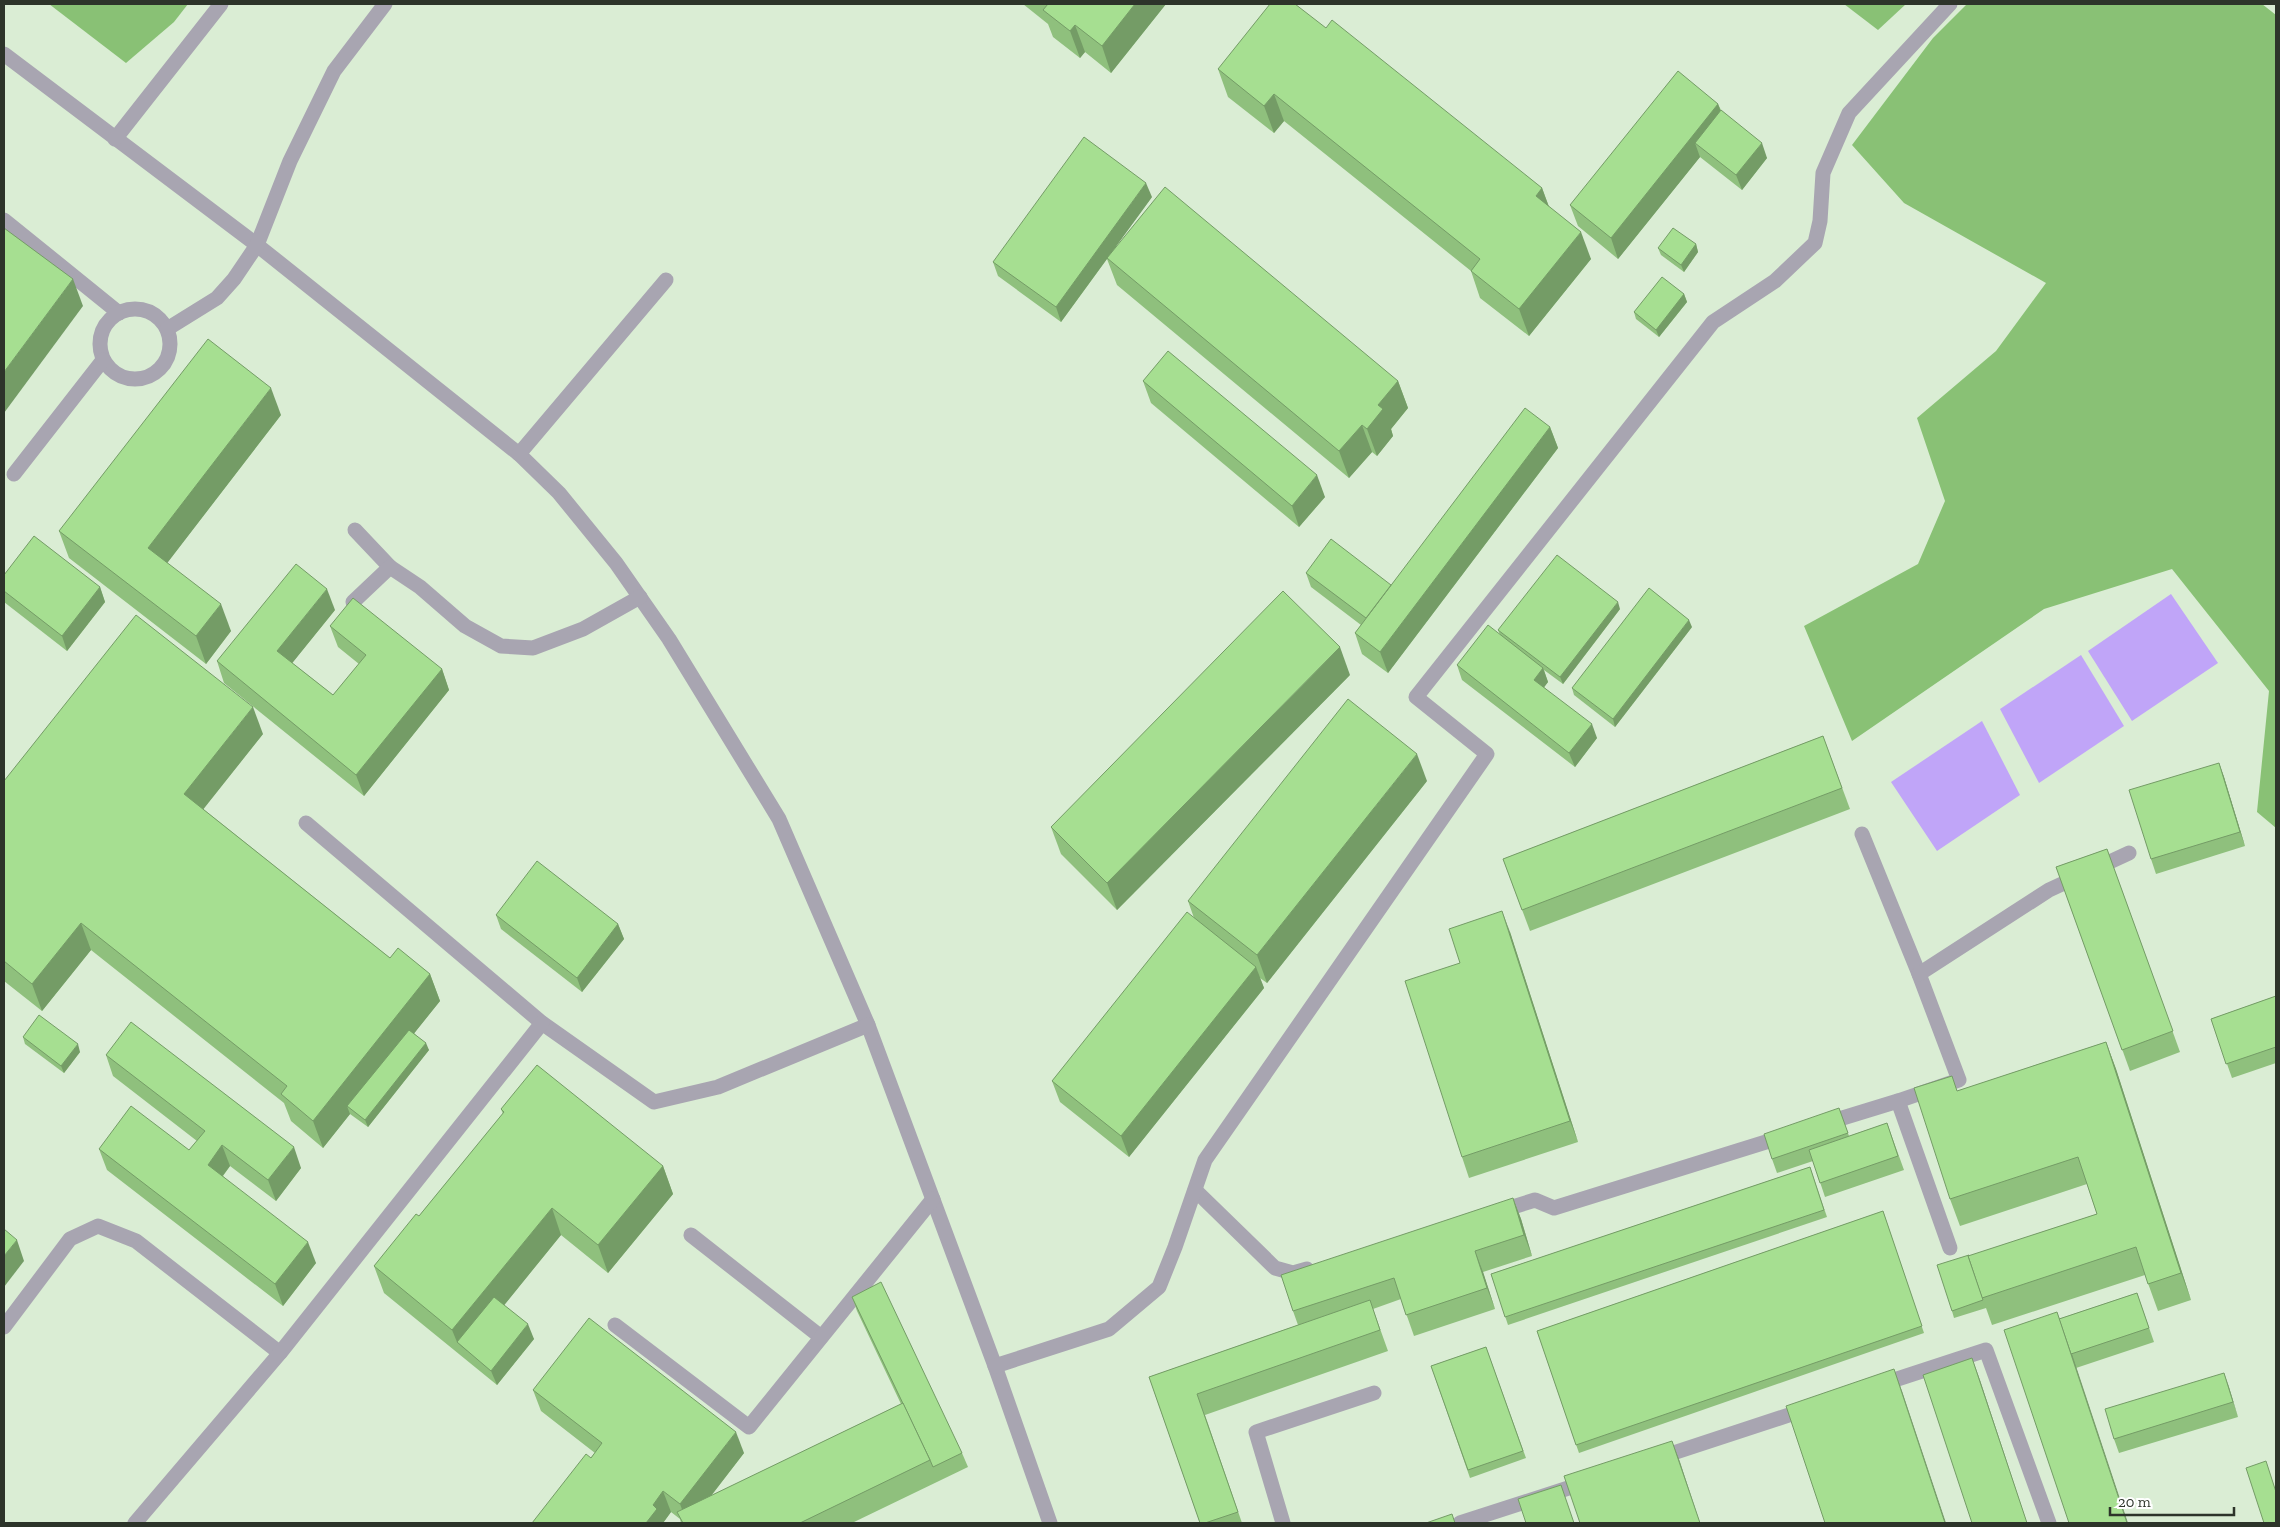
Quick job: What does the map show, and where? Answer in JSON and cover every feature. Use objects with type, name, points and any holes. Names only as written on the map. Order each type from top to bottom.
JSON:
[{"type":"street","points":[[115,139],[221,4]]},
{"type":"street","points":[[167,329],[217,298],[234,279],[257,245],[290,161],[334,71],[385,4]]},
{"type":"street","points":[[995,1366],[1109,1329],[1159,1287],[1205,1160],[1487,754],[1416,697],[1713,322],[1775,281],[1815,243],[1820,222],[1822,173],[1849,113],[1950,4]]},
{"type":"street","points":[[4,54],[257,245],[520,454],[559,493],[616,563],[669,639],[779,819],[868,1025],[995,1366],[1050,1523]]},
{"type":"street","points":[[6,227],[119,313]]},
{"type":"street","points":[[520,454],[666,280]]},
{"type":"street","points":[[132,309],[146,311],[158,318],[167,329],[170,342],[168,356],[161,368],[150,376],[137,379],[124,378],[112,371],[103,360],[100,346],[102,333],[108,321],[119,313],[132,309]]},
{"type":"street","points":[[14,474],[103,360]]},
{"type":"street","points":[[355,530],[390,567],[420,587],[465,626],[501,646],[533,648],[583,629],[640,597]]},
{"type":"street","points":[[353,602],[390,567]]},
{"type":"street","points":[[306,823],[542,1023],[654,1102],[718,1087],[868,1025]]},
{"type":"street","points":[[1479,1217],[1535,1200],[1554,1208],[1959,1080],[1919,974],[1862,834]]},
{"type":"street","points":[[1919,974],[2049,890],[2129,853]]},
{"type":"street","points":[[135,1523],[280,1353],[542,1023]]},
{"type":"street","points":[[1898,1100],[1950,1248]]},
{"type":"street","points":[[1195,1190],[1275,1268],[1293,1273],[1321,1265]]},
{"type":"street","points":[[615,1325],[749,1427],[933,1199]]},
{"type":"street","points":[[4,1327],[70,1239],[98,1226],[136,1241],[280,1353]]},
{"type":"street","points":[[691,1235],[821,1337]]},
{"type":"street","points":[[1864,1390],[1986,1350],[2048,1523]]},
{"type":"street","points":[[1283,1523],[1256,1432],[1374,1392]]},
{"type":"street","points":[[1648,1461],[1817,1406]]},
{"type":"street","points":[[1460,1523],[1601,1477]]},
{"type":"green space","points":[[49,4],[188,4],[174,22],[126,63]]},
{"type":"green space","points":[[1844,4],[1906,4],[1878,30]]},
{"type":"green space","points":[[1967,4],[2262,4],[2276,15],[2276,828],[2257,812],[2269,691],[2172,569],[2044,609],[1852,741],[1804,626],[1918,564],[1945,501],[1917,418],[1996,351],[2046,283],[1904,203],[1852,145],[1933,38]]},
{"type":"shaded area","points":[[2171,594],[2218,663],[2132,721],[2088,651]]},
{"type":"shaded area","points":[[2081,655],[2124,726],[2039,783],[2000,709]]},
{"type":"shaded area","points":[[1982,721],[2020,795],[1937,851],[1891,782]]},
{"type":"building","points":[[1048,4],[1135,4],[1102,46],[1075,25],[1070,31],[1043,10]]},
{"type":"building","points":[[1270,4],[1295,4],[1326,28],[1332,20],[1542,188],[1536,196],[1581,232],[1519,309],[1471,271],[1480,259],[1274,94],[1264,106],[1218,69]]},
{"type":"building","points":[[1678,71],[1718,104],[1611,238],[1570,205]]},
{"type":"building","points":[[1721,110],[1762,143],[1736,175],[1695,143]]},
{"type":"building","points":[[1084,137],[1146,183],[1056,307],[993,262]]},
{"type":"building","points":[[1165,187],[1398,381],[1378,405],[1383,409],[1367,429],[1362,425],[1339,451],[1107,258]]},
{"type":"building","points":[[4,228],[73,279],[4,372]]},
{"type":"building","points":[[1673,228],[1696,244],[1681,265],[1658,248]]},
{"type":"building","points":[[1662,277],[1684,294],[1656,330],[1634,312]]},
{"type":"building","points":[[208,339],[271,388],[148,548],[221,604],[196,636],[59,531]]},
{"type":"building","points":[[1168,351],[1317,475],[1292,506],[1143,381]]},
{"type":"building","points":[[1525,408],[1550,427],[1380,652],[1355,633]]},
{"type":"building","points":[[34,536],[100,587],[62,636],[4,591],[4,575]]},
{"type":"building","points":[[1331,539],[1391,585],[1366,618],[1306,573]]},
{"type":"building","points":[[1557,555],[1618,602],[1560,677],[1498,630]]},
{"type":"building","points":[[296,564],[327,589],[277,651],[333,695],[366,655],[330,626],[353,598],[442,669],[356,775],[217,661]]},
{"type":"building","points":[[1649,588],[1689,620],[1613,719],[1572,688]]},
{"type":"building","points":[[1283,591],[1340,647],[1107,883],[1051,827]]},
{"type":"building","points":[[136,615],[253,707],[184,794],[390,958],[398,948],[430,974],[313,1121],[281,1094],[287,1086],[81,923],[32,984],[4,961],[4,781]]},
{"type":"building","points":[[1488,625],[1543,668],[1534,680],[1592,724],[1569,753],[1457,665]]},
{"type":"building","points":[[1348,699],[1417,754],[1257,955],[1188,901]]},
{"type":"building","points":[[1823,736],[1842,788],[1522,910],[1503,859]]},
{"type":"building","points":[[2219,763],[2240,832],[2151,859],[2129,790]]},
{"type":"building","points":[[2107,849],[2173,1031],[2122,1050],[2056,867]]},
{"type":"building","points":[[537,861],[618,924],[577,978],[496,915]]},
{"type":"building","points":[[1502,911],[1570,1121],[1462,1157],[1405,981],[1460,963],[1449,929]]},
{"type":"building","points":[[1187,912],[1256,967],[1121,1136],[1052,1081]]},
{"type":"building","points":[[2276,996],[2276,1047],[2226,1064],[2211,1019]]},
{"type":"building","points":[[39,1015],[78,1044],[61,1066],[23,1037]]},
{"type":"building","points":[[131,1022],[294,1147],[268,1180],[222,1145],[208,1165],[308,1242],[275,1284],[99,1149],[131,1106],[189,1150],[205,1131],[106,1055]]},
{"type":"building","points":[[409,1030],[426,1043],[365,1120],[347,1106]]},
{"type":"building","points":[[2106,1042],[2181,1273],[2148,1284],[2136,1247],[1982,1298],[1968,1256],[2097,1214],[2078,1157],[1950,1199],[1914,1088],[1952,1076],[1957,1091]]},
{"type":"building","points":[[537,1065],[663,1166],[598,1245],[552,1208],[452,1330],[374,1266],[416,1214],[419,1216],[504,1112],[501,1109]]},
{"type":"building","points":[[1839,1108],[1848,1133],[1772,1159],[1764,1134]]},
{"type":"building","points":[[1887,1123],[1898,1156],[1820,1183],[1809,1150]]},
{"type":"building","points":[[1810,1167],[1824,1210],[1505,1317],[1491,1274]]},
{"type":"building","points":[[1513,1198],[1524,1235],[1475,1251],[1487,1288],[1406,1315],[1394,1278],[1293,1311],[1281,1275]]},
{"type":"building","points":[[1883,1211],[1922,1326],[1576,1445],[1537,1331]]},
{"type":"building","points":[[4,1229],[17,1240],[4,1256]]},
{"type":"building","points":[[1969,1255],[1983,1300],[1952,1311],[1937,1265]]},
{"type":"building","points":[[881,1282],[962,1453],[933,1467],[852,1297]]},
{"type":"building","points":[[2137,1293],[2149,1328],[2071,1354],[2059,1319]]},
{"type":"building","points":[[494,1297],[528,1324],[491,1371],[457,1342]]},
{"type":"building","points":[[1370,1300],[1380,1330],[1197,1394],[1238,1512],[1200,1523],[1149,1377]]},
{"type":"building","points":[[2057,1312],[2127,1523],[2069,1523],[2004,1330]]},
{"type":"building","points":[[589,1318],[736,1432],[680,1504],[663,1491],[653,1505],[657,1509],[646,1523],[532,1523],[586,1454],[591,1458],[602,1443],[533,1390]]},
{"type":"building","points":[[1486,1347],[1523,1451],[1468,1470],[1431,1366]]},
{"type":"building","points":[[1972,1358],[2027,1523],[1972,1523],[1923,1375]]},
{"type":"building","points":[[1894,1369],[1945,1523],[1825,1523],[1786,1406]]},
{"type":"building","points":[[2224,1373],[2233,1402],[2114,1439],[2105,1409]]},
{"type":"building","points":[[903,1403],[930,1460],[800,1523],[683,1523],[677,1512]]},
{"type":"building","points":[[1672,1441],[1700,1523],[1580,1523],[1564,1476]]},
{"type":"building","points":[[2266,1461],[2276,1492],[2276,1523],[2264,1523],[2246,1468]]},
{"type":"building","points":[[1561,1485],[1574,1523],[1526,1523],[1518,1499]]},
{"type":"building","points":[[1452,1514],[1455,1523],[1426,1523]]}]
